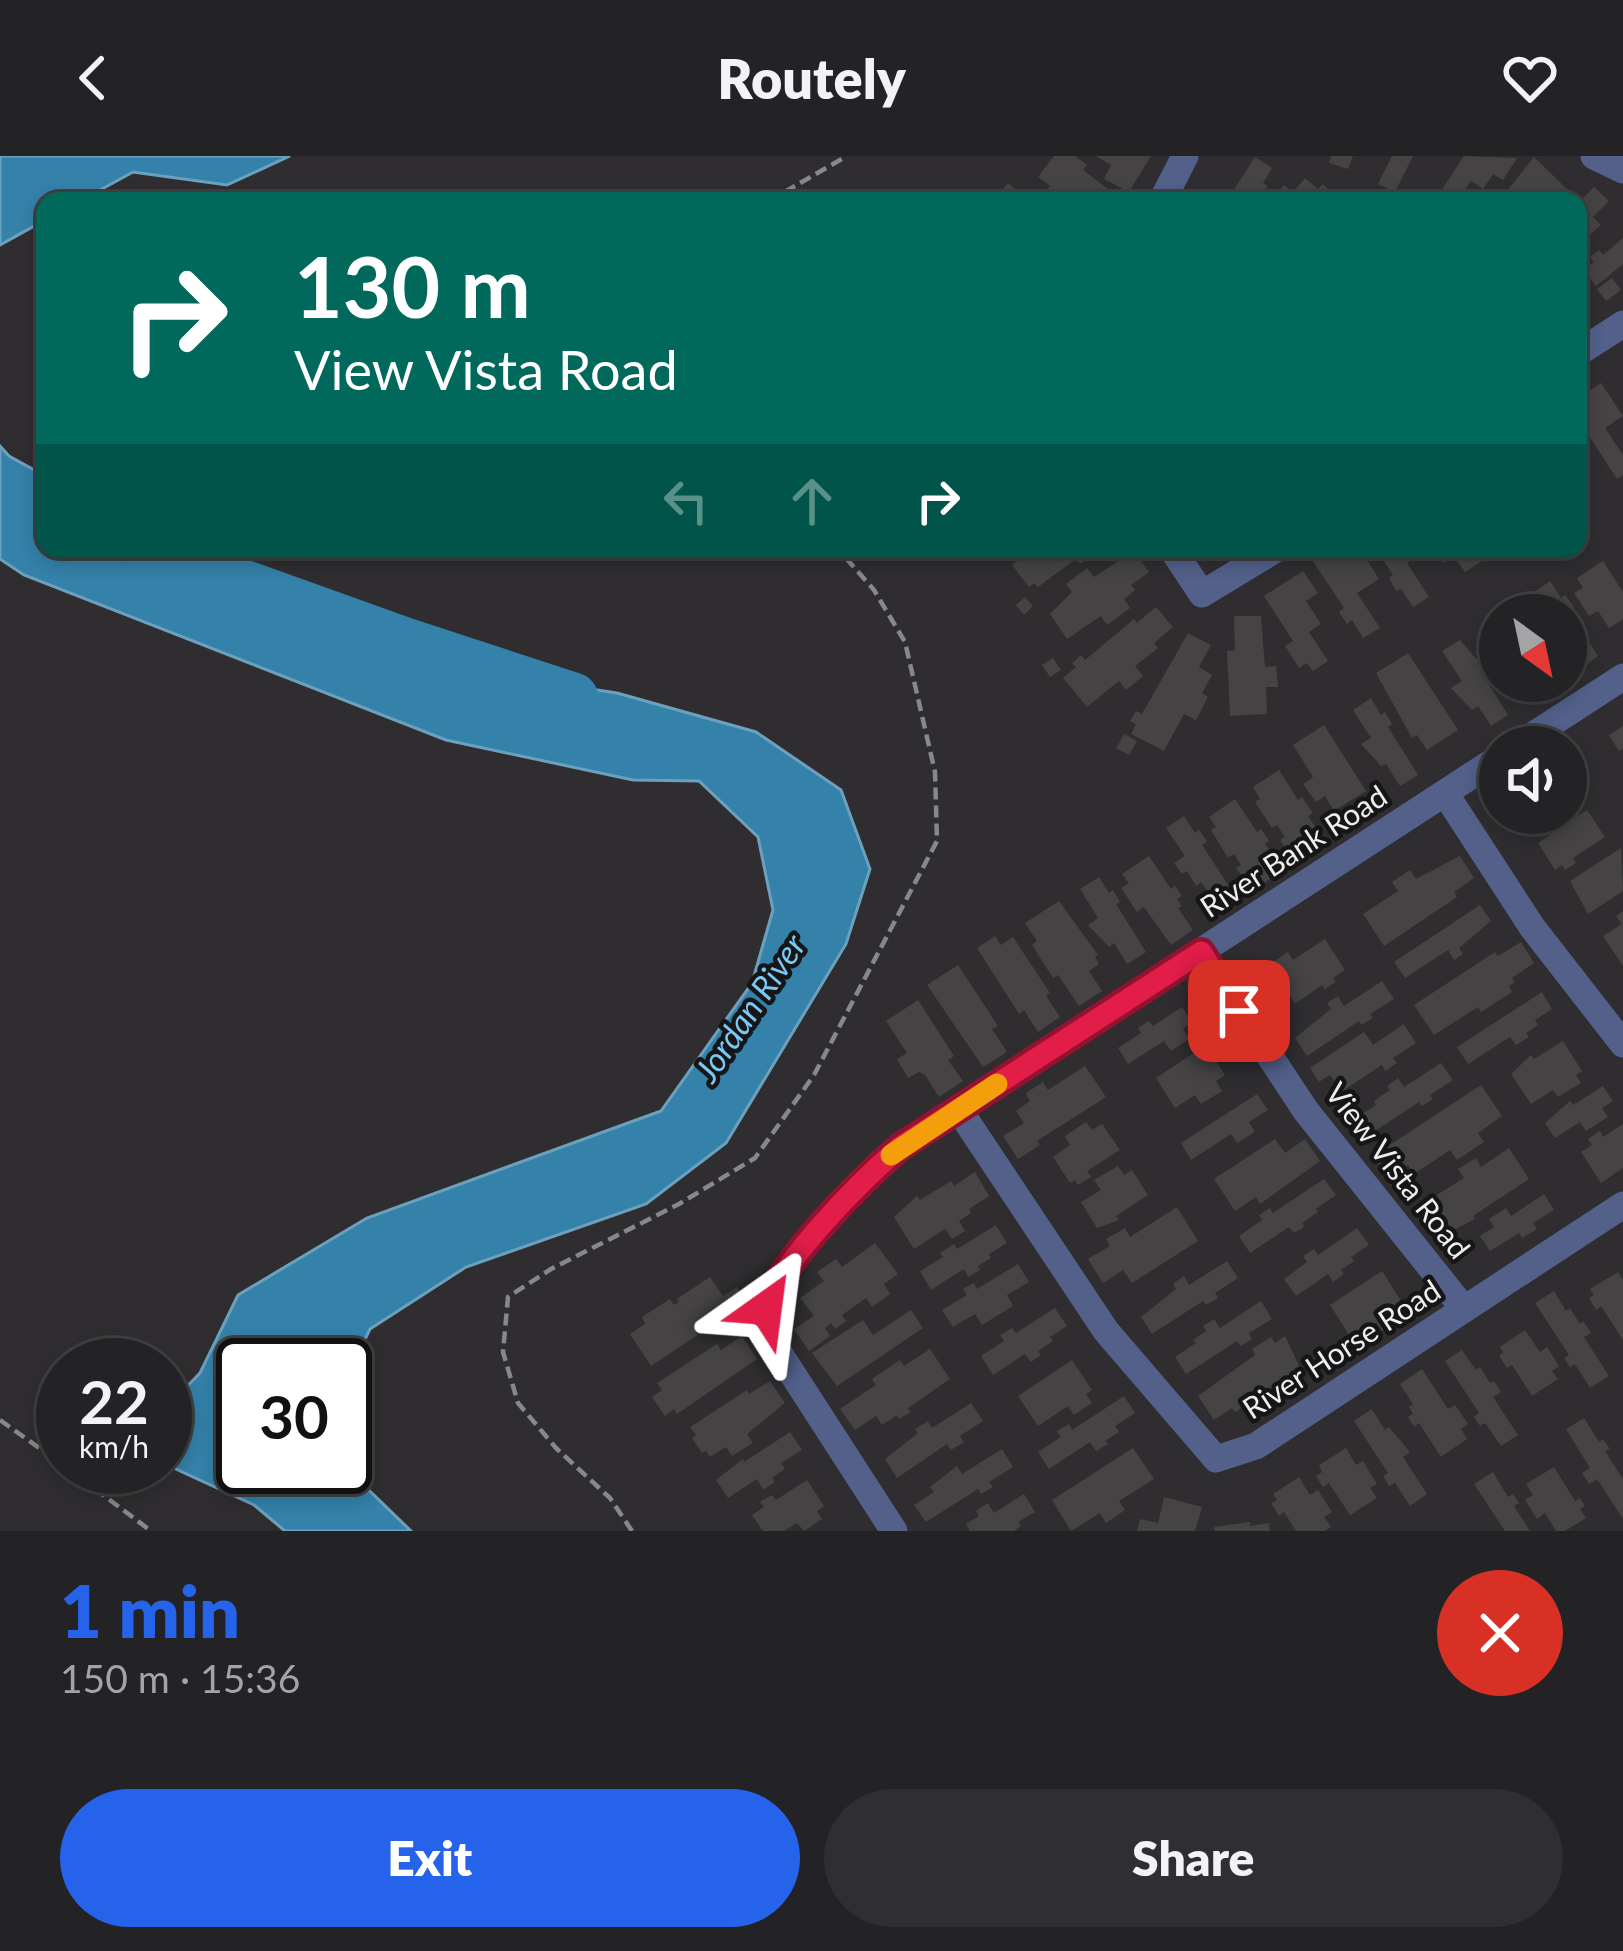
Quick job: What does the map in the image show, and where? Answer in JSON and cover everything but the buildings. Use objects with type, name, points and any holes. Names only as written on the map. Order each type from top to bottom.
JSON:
[{"type":"street","points":[[1167,192],[1185,156]]},
{"type":"street","points":[[1594,156],[1623,170]]},
{"type":"street","points":[[1587,347],[1623,324]]},
{"type":"street","points":[[1178,558],[1202,594],[1261,558]]},
{"type":"street","points":[[1548,726],[1623,677]]},
{"type":"street","name":"River Bank Road","points":[[894,1531],[770,1339],[764,1321],[766,1308],[788,1268],[873,1170],[900,1147],[1479,771]]},
{"type":"street","points":[[1445,793],[1532,927],[1623,1044]]},
{"type":"street","name":"View Vista Road","points":[[1201,952],[1342,1160],[1464,1310]]},
{"type":"street","name":"River Horse Road","points":[[959,1110],[1106,1331],[1216,1460],[1256,1446],[1623,1205]]},
{"type":"path","points":[[785,192],[847,156]]},
{"type":"path","points":[[632,1531],[610,1498],[556,1448],[518,1403],[502,1352],[508,1297],[550,1269],[679,1204],[755,1158],[814,1075],[937,841],[935,772],[905,642],[874,590],[846,558]]},
{"type":"path","points":[[0,1420],[36,1445]]},
{"type":"path","points":[[102,1494],[151,1531]]},
{"type":"water","points":[[0,156],[290,156],[227,185],[133,172],[96,192],[36,192],[36,225],[0,245]]},
{"type":"water","points":[[0,446],[36,471],[36,558],[198,558],[336,625],[505,676],[617,693],[756,732],[841,790],[870,869],[846,944],[726,1143],[646,1204],[466,1267],[370,1329],[366,1338],[217,1338],[238,1295],[367,1218],[661,1111],[752,983],[773,910],[758,837],[699,781],[633,780],[446,740],[24,575],[0,559]]},
{"type":"water","points":[[216,1340],[216,1487],[192,1476],[192,1381]]},
{"type":"water","points":[[372,1493],[411,1531],[285,1531],[254,1505],[230,1494]]},
{"type":"waterway","name":"Jordan River","points":[[168,558],[573,698]]},
{"type":"slow traffic","points":[[891,1155],[997,1084]]},
{"type":"route","points":[[766,1308],[788,1268],[873,1170],[900,1147],[1201,952],[1239,1011]]}]
